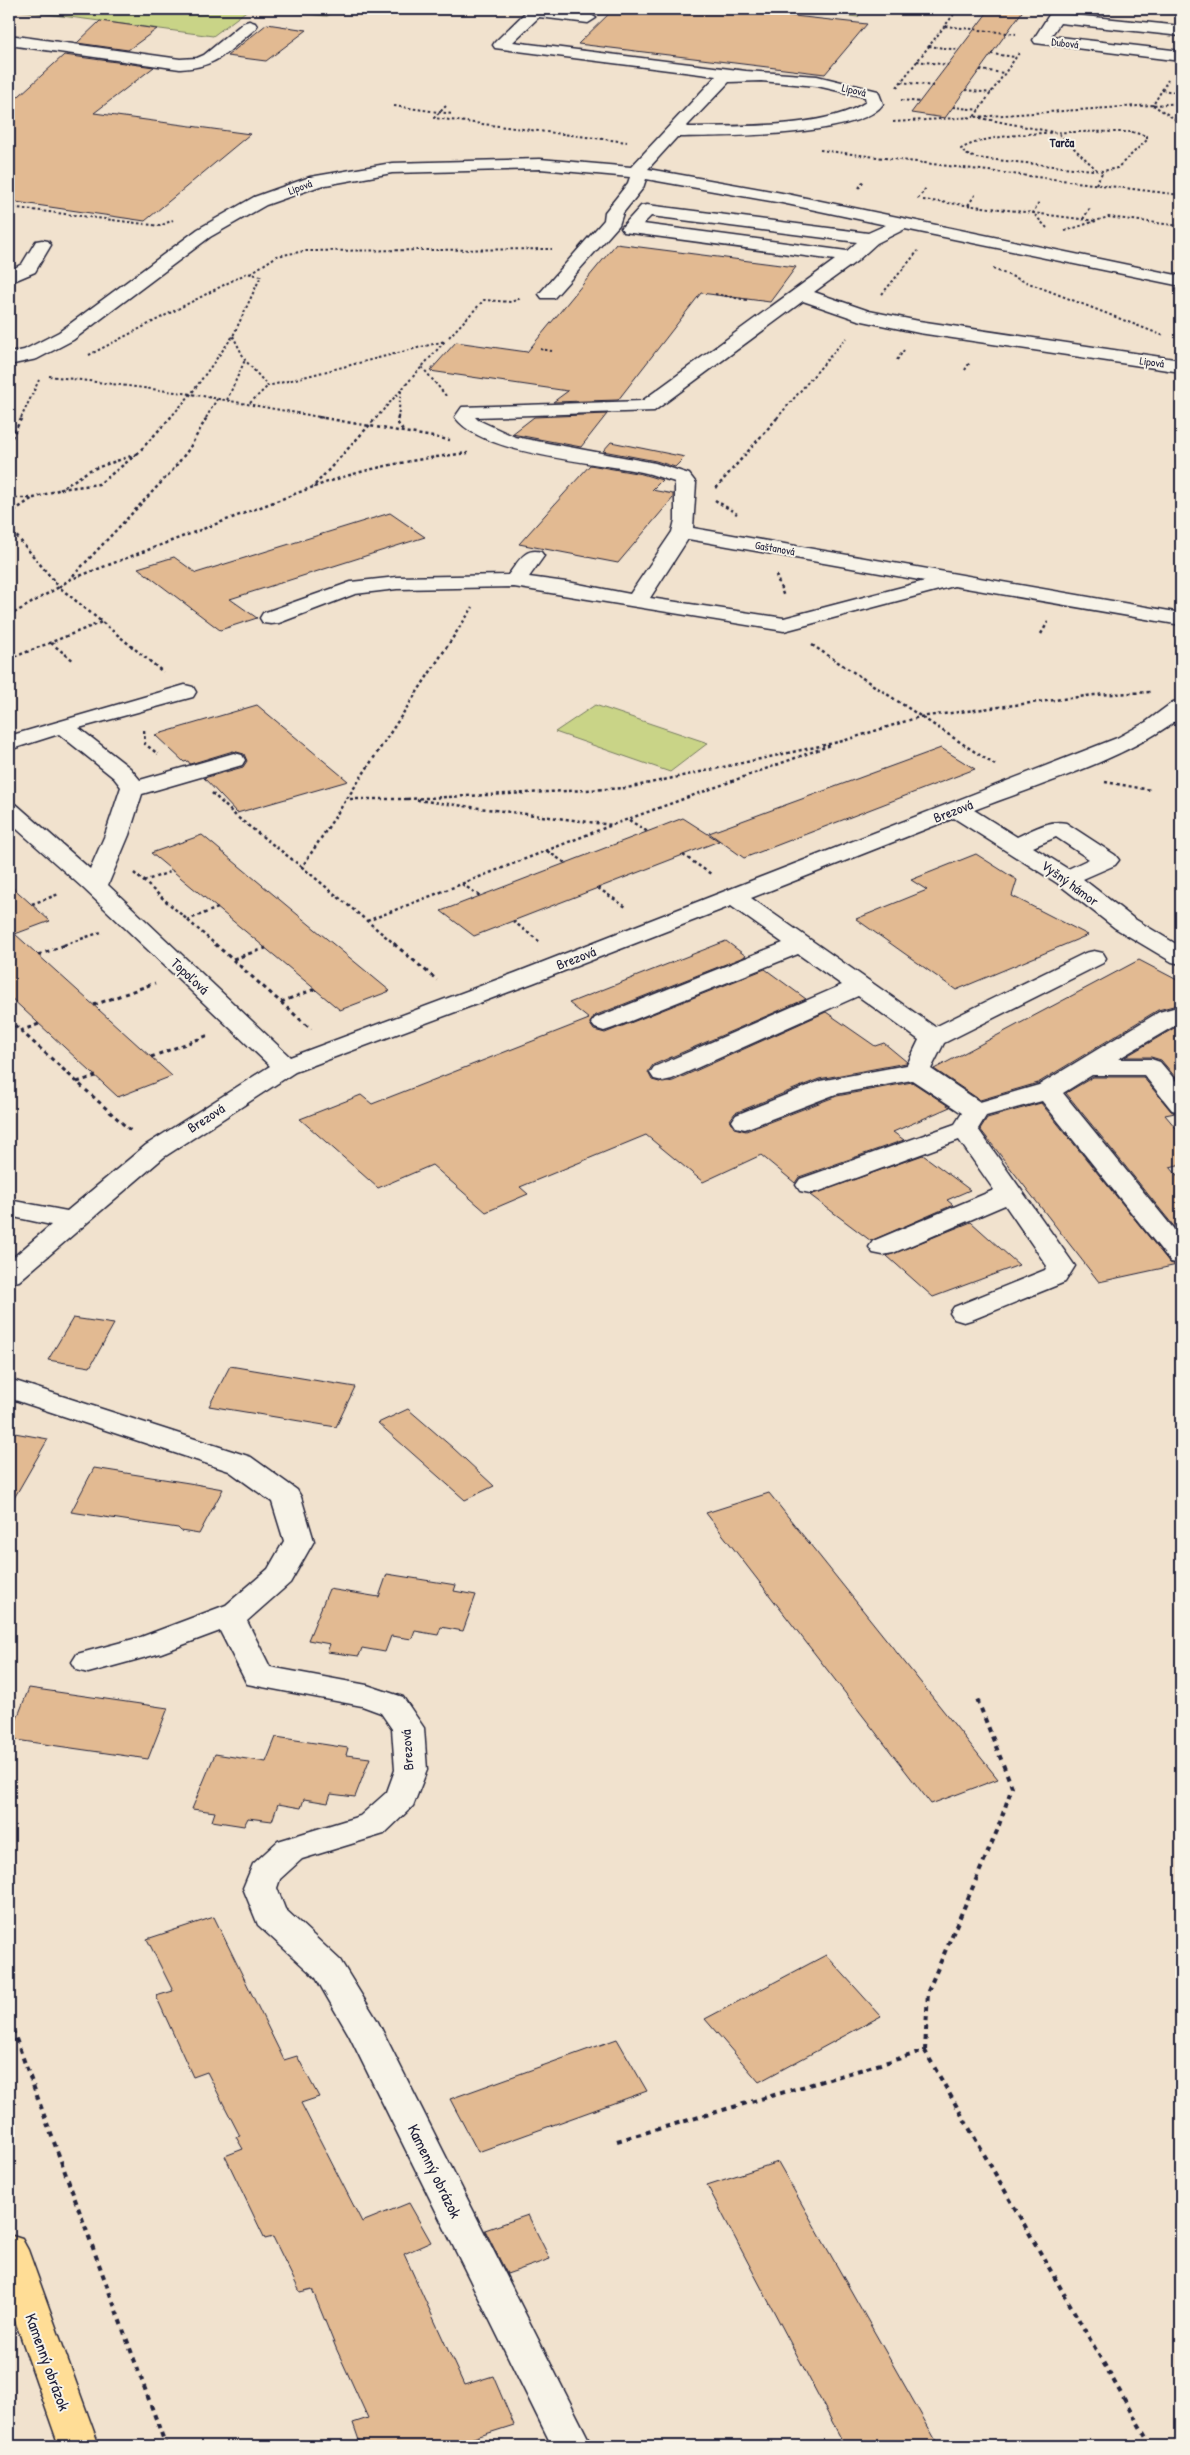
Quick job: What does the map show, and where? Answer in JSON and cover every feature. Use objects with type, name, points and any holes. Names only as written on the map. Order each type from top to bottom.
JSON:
[{"type":"main road","name":"Kamenný obrázok","points":[[9,2250],[78,2446]]},
{"type":"street","points":[[588,18],[537,10],[501,45],[749,75]]},
{"type":"street","name":"Dubová","points":[[1181,31],[1055,18],[1041,40],[1181,56]]},
{"type":"street","points":[[9,40],[180,64],[200,63],[249,26]]},
{"type":"street","name":"Lipová","points":[[639,173],[640,166],[724,77],[749,75],[805,79],[872,94],[874,104],[869,111],[850,119],[810,125],[673,132]]},
{"type":"street","name":"Lipová","points":[[9,359],[30,355],[66,336],[204,233],[260,201],[316,181],[392,168],[540,164],[639,173],[782,198],[1181,282]]},
{"type":"street","points":[[548,294],[614,221],[614,212],[637,184],[639,173]]},
{"type":"street","points":[[851,257],[630,228],[646,210],[871,239]]},
{"type":"street","points":[[467,414],[648,407],[851,257],[871,239],[901,224]]},
{"type":"street","points":[[9,278],[29,268],[42,245]]},
{"type":"street","name":"Lipová","points":[[801,294],[865,316],[919,327],[1181,366]]},
{"type":"street","points":[[467,414],[478,428],[510,442],[648,467],[682,478],[686,484],[685,520],[682,532],[636,602]]},
{"type":"street","name":"Gaštanová","points":[[682,532],[1181,619]]},
{"type":"street","points":[[514,581],[534,556]]},
{"type":"street","name":"Gaštanová","points":[[271,618],[351,588],[397,583],[514,581],[574,589],[636,602],[784,625],[951,580]]},
{"type":"street","points":[[9,743],[62,726],[185,692]]},
{"type":"street","name":"Brezová","points":[[9,1274],[155,1151],[286,1066],[524,978],[732,895],[958,810],[1125,743],[1181,707]]},
{"type":"street","points":[[62,726],[122,774],[133,787],[144,787],[234,760]]},
{"type":"street","points":[[95,886],[110,852],[133,787]]},
{"type":"street","name":"Topoľová","points":[[9,810],[95,886],[286,1066]]},
{"type":"street","name":"Vyšný hámor","points":[[958,810],[1066,878],[1124,923],[1181,957]]},
{"type":"street","points":[[1015,846],[1058,828],[1107,860],[1066,878]]},
{"type":"street","points":[[732,895],[932,1038]]},
{"type":"street","points":[[604,1023],[801,944]]},
{"type":"street","points":[[917,1071],[932,1038],[1094,958]]},
{"type":"street","points":[[663,1073],[860,986]]},
{"type":"street","points":[[810,1185],[970,1120],[1048,1091],[1168,1017],[1181,1014]]},
{"type":"street","points":[[1140,1034],[1151,1067],[1181,1104]]},
{"type":"street","points":[[1088,1067],[1151,1067]]},
{"type":"street","points":[[917,1071],[970,1120],[1010,1193],[1062,1266],[1055,1276],[964,1313]]},
{"type":"street","points":[[745,1121],[829,1087],[917,1071]]},
{"type":"street","points":[[1048,1091],[1181,1256]]},
{"type":"street","points":[[883,1247],[1010,1193]]},
{"type":"street","points":[[9,1208],[74,1221]]},
{"type":"street","points":[[9,1388],[240,1464],[286,1497],[299,1541],[279,1576],[238,1613],[150,1645],[88,1662]]},
{"type":"street","name":"Brezová","points":[[229,1616],[258,1676],[367,1696],[392,1705],[408,1728],[411,1770],[401,1798],[372,1825],[290,1850],[265,1873],[260,1888],[270,1916]]},
{"type":"street","name":"Kamenný obrázok","points":[[270,1916],[328,1969],[364,2030],[572,2446]]},
{"type":"path","points":[[894,90],[958,9]]},
{"type":"path","points":[[945,25],[1043,37]]},
{"type":"path","points":[[928,46],[960,50]]},
{"type":"path","points":[[974,117],[1020,51]]},
{"type":"path","points":[[991,54],[1016,57]]},
{"type":"path","points":[[917,62],[948,65]]},
{"type":"path","points":[[980,70],[1005,73]]},
{"type":"path","points":[[1153,105],[1172,74]]},
{"type":"path","points":[[901,82],[933,86]]},
{"type":"path","points":[[965,90],[991,93]]},
{"type":"path","points":[[1162,90],[1181,92]]},
{"type":"path","points":[[896,99],[920,102]]},
{"type":"path","points":[[974,117],[1181,103]]},
{"type":"path","points":[[1153,105],[1181,123]]},
{"type":"path","points":[[394,106],[453,114]]},
{"type":"path","points":[[446,106],[434,118],[660,146]]},
{"type":"path","points":[[953,107],[979,110]]},
{"type":"path","points":[[974,117],[1058,134],[1098,170]]},
{"type":"path","points":[[1132,132],[1147,136],[1148,140],[1117,168],[1103,170],[976,158],[965,154],[960,149],[963,145],[972,142],[1058,134],[1132,132]]},
{"type":"path","points":[[815,150],[1181,194]]},
{"type":"path","points":[[1096,184],[1103,170]]},
{"type":"path","points":[[856,192],[864,180]]},
{"type":"path","points":[[918,199],[926,188]]},
{"type":"path","points":[[968,205],[976,194]]},
{"type":"path","points":[[1033,213],[1039,202]]},
{"type":"path","points":[[9,207],[108,220]]},
{"type":"path","points":[[1083,219],[1090,208]]},
{"type":"path","points":[[1033,213],[1096,221]]},
{"type":"path","points":[[1033,213],[1048,229]]},
{"type":"path","points":[[1062,232],[1108,217],[1181,226]]},
{"type":"path","points":[[83,358],[250,273],[277,256],[306,251],[591,248]]},
{"type":"path","points":[[9,514],[34,498],[61,489],[99,484],[137,454],[191,394],[233,336],[262,276],[250,273]]},
{"type":"path","points":[[449,337],[484,300],[511,302],[516,299],[548,294]]},
{"type":"path","points":[[716,294],[729,298]]},
{"type":"path","points":[[233,336],[245,360],[268,386]]},
{"type":"path","points":[[65,378],[191,394],[250,404],[268,386],[445,341],[313,487]]},
{"type":"path","points":[[540,350],[552,351]]},
{"type":"path","points":[[226,400],[245,360]]},
{"type":"path","points":[[422,367],[467,414]]},
{"type":"path","points":[[48,376],[57,372]]},
{"type":"path","points":[[9,443],[40,378]]},
{"type":"path","points":[[401,390],[397,422],[405,432]]},
{"type":"path","points":[[9,616],[69,580],[178,464],[189,449],[217,398]]},
{"type":"path","points":[[69,580],[343,475],[399,462],[473,452]]},
{"type":"path","points":[[61,489],[90,470],[137,454]]},
{"type":"path","points":[[9,498],[34,498]]},
{"type":"path","points":[[9,527],[59,587],[164,673]]},
{"type":"path","points":[[766,547],[794,622],[796,634],[919,717],[1001,769]]},
{"type":"path","points":[[302,867],[349,799],[489,582]]},
{"type":"path","points":[[10,658],[103,622]]},
{"type":"path","points":[[51,643],[74,661]]},
{"type":"path","points":[[367,921],[612,825],[843,741],[919,717],[1094,696],[1159,692]]},
{"type":"path","points":[[157,700],[144,726],[145,744],[159,755]]},
{"type":"path","points":[[349,799],[407,799],[627,788],[843,741]]},
{"type":"path","points":[[190,773],[237,817],[302,867],[443,985]]},
{"type":"path","points":[[407,799],[612,825]]},
{"type":"path","points":[[629,819],[648,832]]},
{"type":"path","points":[[547,851],[567,864]]},
{"type":"path","points":[[110,852],[317,1033]]},
{"type":"path","points":[[683,855],[712,875]]},
{"type":"path","points":[[143,881],[173,871]]},
{"type":"path","points":[[462,884],[480,896]]},
{"type":"path","points":[[598,888],[627,908]]},
{"type":"path","points":[[187,920],[218,908]]},
{"type":"path","points":[[513,921],[547,947]]},
{"type":"path","points":[[38,955],[132,922]]},
{"type":"path","points":[[232,959],[266,948]]},
{"type":"path","points":[[94,1005],[186,972]]},
{"type":"path","points":[[281,1002],[315,989]]},
{"type":"path","points":[[9,1020],[134,1133]]},
{"type":"path","points":[[151,1057],[239,1023]]},
{"type":"path","points":[[20,1031],[39,1024]]},
{"type":"path","points":[[77,1082],[96,1076]]},
{"type":"path","points":[[976,1696],[1012,1787],[997,1831],[928,1990],[925,2051],[1151,2446]]},
{"type":"path","points":[[9,2020],[166,2446]]},
{"type":"path","points":[[618,2141],[925,2051]]},
{"type":"green space","points":[[9,9],[249,9],[213,36]]},
{"type":"green space","points":[[249,9],[340,9],[327,16]]},
{"type":"green space","points":[[788,9],[864,9],[858,17]]},
{"type":"green space","points":[[595,705],[708,743],[670,772],[555,732]]},
{"type":"building","points":[[614,9],[730,9],[867,24],[825,74],[578,44]]},
{"type":"building","points":[[990,9],[1024,9],[945,118],[911,113]]},
{"type":"building","points":[[100,21],[157,29],[128,50],[77,43]]},
{"type":"building","points":[[267,24],[307,30],[266,61],[227,56]]},
{"type":"building","points":[[64,55],[154,67],[94,113],[250,134],[145,221],[9,201],[9,105]]},
{"type":"building","points":[[616,244],[796,267],[770,302],[701,293],[618,400],[553,402],[568,391],[430,371],[456,342],[527,352]]},
{"type":"building","points":[[607,414],[581,447],[512,434],[534,417]]},
{"type":"building","points":[[611,442],[685,457],[675,467],[656,461],[603,451]]},
{"type":"building","points":[[590,465],[642,474],[662,480],[652,490],[673,494],[673,498],[618,563],[519,544]]},
{"type":"building","points":[[390,513],[425,537],[230,599],[257,618],[220,630],[138,568],[174,557],[196,573]]},
{"type":"building","points":[[257,705],[348,781],[237,813],[204,778],[243,767],[247,761],[244,754],[233,751],[190,764],[188,761],[184,762],[155,735]]},
{"type":"building","points":[[941,748],[975,769],[744,858],[709,833]]},
{"type":"building","points":[[683,818],[719,841],[474,936],[441,911]]},
{"type":"building","points":[[202,835],[390,991],[340,1010],[151,853]]},
{"type":"building","points":[[976,854],[1017,880],[1012,896],[1088,935],[956,990],[856,919],[927,890],[911,880]]},
{"type":"building","points":[[9,884],[50,921],[15,934],[172,1076],[118,1097],[9,996]]},
{"type":"building","points":[[726,941],[746,956],[594,1016],[590,1024],[594,1030],[605,1033],[765,969],[806,999],[653,1065],[648,1072],[652,1080],[663,1083],[673,1081],[826,1012],[875,1046],[884,1043],[907,1062],[819,1079],[735,1113],[730,1120],[734,1128],[746,1131],[837,1096],[912,1082],[950,1107],[893,1132],[904,1140],[799,1177],[795,1183],[761,1155],[703,1182],[646,1135],[520,1187],[528,1194],[486,1212],[432,1165],[378,1188],[300,1119],[361,1095],[372,1104],[589,1019],[569,1003]]},
{"type":"building","points":[[1139,960],[1181,982],[1181,1004],[1158,1010],[1038,1083],[980,1100],[934,1069]]},
{"type":"building","points":[[1181,1024],[1181,1084],[1161,1060],[1151,1057],[1125,1057]]},
{"type":"building","points":[[1093,1077],[1143,1077],[1171,1111],[1175,1113],[1165,1115],[1181,1134],[1181,1164],[1170,1167],[1181,1180],[1181,1235],[1066,1093]]},
{"type":"building","points":[[1041,1103],[1170,1263],[1177,1265],[1099,1282],[980,1129],[987,1118]]},
{"type":"building","points":[[923,1155],[970,1190],[947,1200],[953,1205],[871,1241],[810,1195]]},
{"type":"building","points":[[971,1222],[1019,1265],[933,1297],[887,1256]]},
{"type":"building","points":[[73,1318],[114,1324],[90,1367],[48,1360]]},
{"type":"building","points":[[230,1366],[355,1387],[336,1427],[209,1406]]},
{"type":"building","points":[[408,1409],[494,1486],[465,1500],[378,1423]]},
{"type":"building","points":[[9,1432],[48,1439],[9,1507]]},
{"type":"building","points":[[94,1468],[223,1489],[199,1534],[181,1531],[178,1528],[71,1512]]},
{"type":"building","points":[[769,1493],[998,1779],[931,1804],[706,1513]]},
{"type":"building","points":[[387,1574],[456,1585],[454,1591],[476,1595],[463,1631],[441,1627],[438,1635],[415,1631],[412,1639],[391,1636],[385,1652],[362,1648],[359,1656],[327,1652],[330,1644],[308,1640],[329,1589],[379,1597]]},
{"type":"building","points":[[29,1688],[168,1708],[148,1759],[9,1739]]},
{"type":"building","points":[[276,1737],[348,1748],[346,1755],[370,1758],[355,1797],[331,1794],[328,1803],[304,1799],[301,1808],[278,1804],[272,1821],[248,1818],[244,1826],[212,1821],[215,1812],[192,1809],[215,1754],[266,1762]]},
{"type":"building","points":[[214,1917],[284,2060],[297,2056],[319,2097],[301,2103],[362,2222],[409,2203],[431,2242],[404,2254],[464,2385],[493,2376],[514,2425],[448,2446],[361,2446],[353,2423],[368,2418],[312,2289],[300,2292],[273,2237],[265,2239],[225,2156],[243,2149],[236,2137],[240,2136],[207,2072],[193,2077],[156,1996],[173,1991],[147,1939]]},
{"type":"building","points":[[826,1955],[881,2016],[759,2082],[705,2019]]},
{"type":"building","points":[[617,2039],[647,2091],[478,2152],[450,2099]]},
{"type":"building","points":[[778,2162],[939,2446],[845,2446],[707,2185]]},
{"type":"building","points":[[528,2215],[550,2259],[507,2274],[485,2230]]},
{"type":"district","name":"Tarča","points":[[1062,143]]}]
